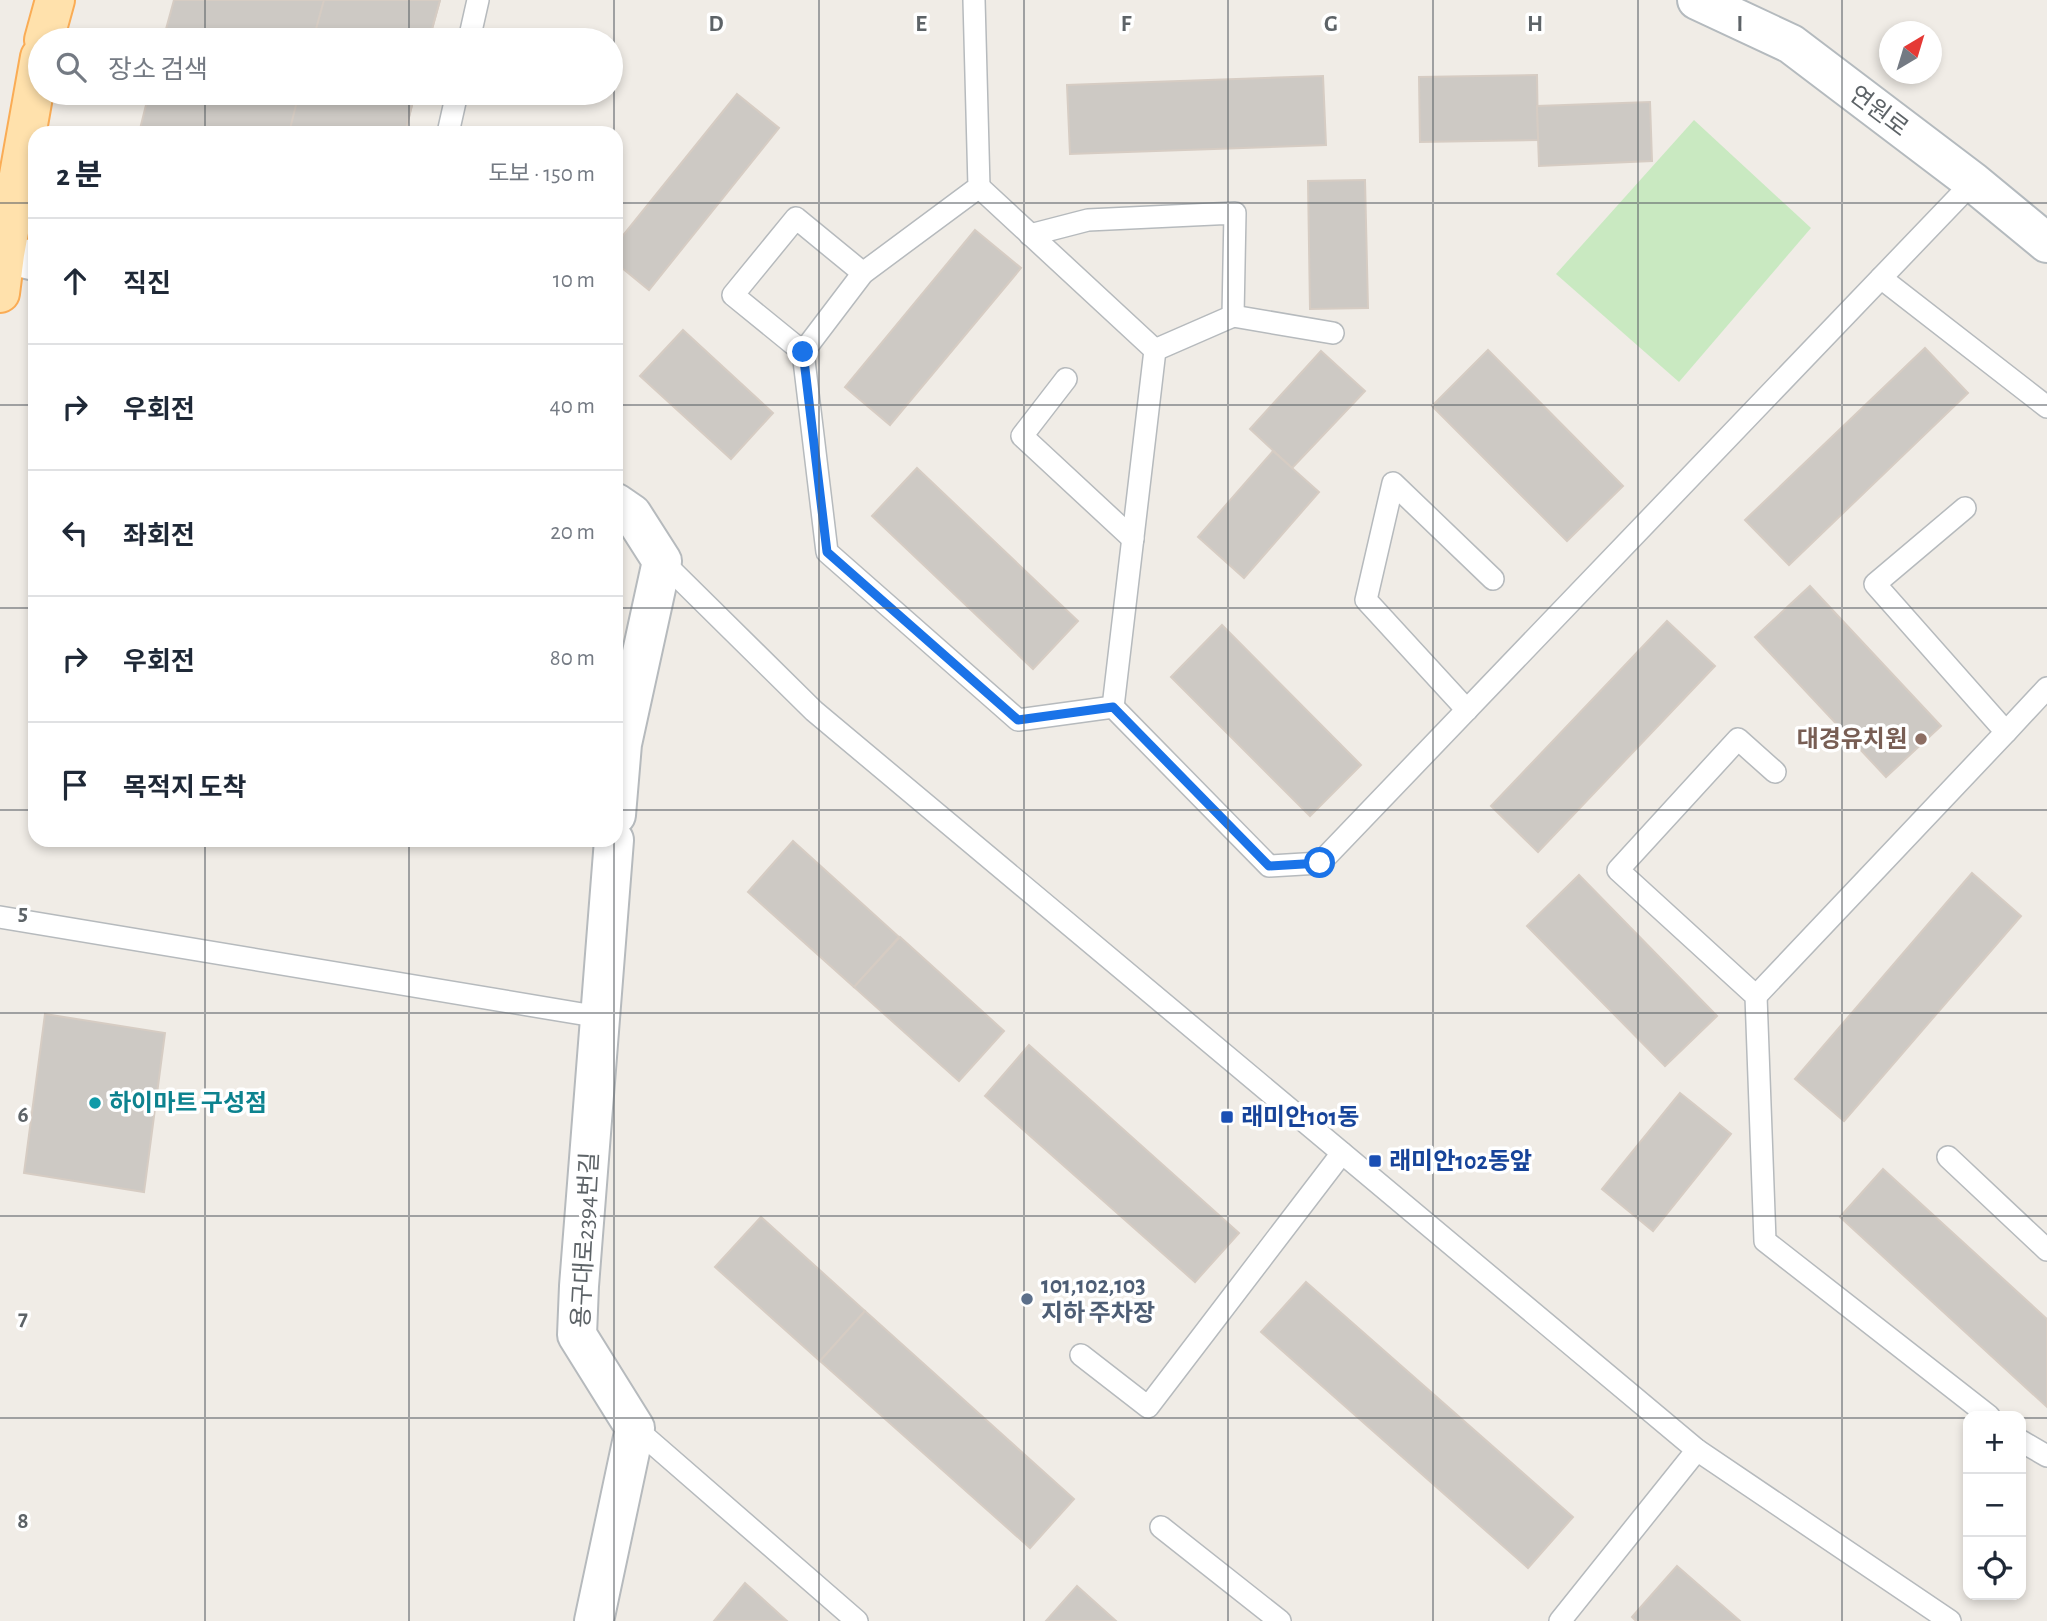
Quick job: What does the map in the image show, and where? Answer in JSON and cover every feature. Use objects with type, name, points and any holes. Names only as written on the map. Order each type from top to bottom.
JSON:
[{"type":"main road","points":[[47,28],[55,0]]},
{"type":"main road","points":[[33,126],[35,105]]},
{"type":"main road","points":[[0,293],[20,258],[28,178]]},
{"type":"street","name":"연원로","points":[[1697,0],[1791,44],[1973,182],[2047,243]]},
{"type":"street","points":[[623,508],[632,514],[662,561],[623,739]]},
{"type":"street","name":"용구대로2394번길","points":[[613,847],[577,1335],[635,1428]]},
{"type":"street","points":[[594,1621],[635,1428]]},
{"type":"lane","points":[[472,28],[478,0]]},
{"type":"lane","points":[[974,0],[979,187],[1155,349]]},
{"type":"lane","points":[[450,126],[454,105]]},
{"type":"lane","points":[[1113,707],[1269,866],[1320,863],[1973,182]]},
{"type":"lane","points":[[803,352],[863,273],[979,187]]},
{"type":"lane","points":[[1030,235],[1088,220],[1235,213],[1233,316]]},
{"type":"lane","points":[[863,273],[796,218],[733,295],[803,352],[827,552],[1018,720],[1113,707]]},
{"type":"lane","points":[[1881,278],[2047,407]]},
{"type":"lane","points":[[1155,349],[1233,316],[1333,333]]},
{"type":"lane","points":[[1113,707],[1155,349]]},
{"type":"lane","points":[[1066,379],[1021,436],[1133,539]]},
{"type":"lane","points":[[1467,710],[1366,600],[1393,483],[1493,579]]},
{"type":"lane","points":[[1965,508],[1875,584],[2006,732]]},
{"type":"lane","points":[[662,561],[814,711],[1697,1450],[1950,1621]]},
{"type":"lane","points":[[1756,996],[2047,688]]},
{"type":"lane","points":[[1775,772],[1738,739],[1618,870],[1756,996],[1765,1241],[1983,1411]]},
{"type":"lane","points":[[0,917],[600,1017]]},
{"type":"lane","points":[[1081,1355],[1148,1407],[1342,1153]]},
{"type":"lane","points":[[1948,1157],[2047,1250]]},
{"type":"lane","points":[[635,1428],[857,1621]]},
{"type":"lane","points":[[2026,1444],[2047,1456]]},
{"type":"lane","points":[[1560,1621],[1697,1450]]},
{"type":"lane","points":[[1161,1527],[1280,1621]]},
{"type":"green space","points":[[1694,120],[1811,228],[1679,382],[1556,274]]},
{"type":"building","points":[[174,0],[440,0],[432,28],[166,28]]},
{"type":"building","points":[[324,0],[440,0],[432,28],[316,28]]},
{"type":"building","points":[[1537,75],[1538,140],[1420,142],[1419,77]]},
{"type":"building","points":[[1323,76],[1326,145],[1070,154],[1067,85]]},
{"type":"building","points":[[737,94],[779,128],[649,290],[623,269],[623,235]]},
{"type":"building","points":[[1650,102],[1652,161],[1539,166],[1537,106]]},
{"type":"building","points":[[146,105],[412,105],[407,126],[141,126]]},
{"type":"building","points":[[296,105],[412,105],[407,126],[291,126]]},
{"type":"building","points":[[1365,180],[1368,308],[1310,309],[1308,181]]},
{"type":"building","points":[[975,230],[1021,268],[890,425],[845,387]]},
{"type":"building","points":[[683,330],[773,413],[731,459],[640,376]]},
{"type":"building","points":[[1925,348],[1968,393],[1789,565],[1745,520]]},
{"type":"building","points":[[1488,350],[1623,486],[1567,541],[1432,406]]},
{"type":"building","points":[[1321,351],[1365,391],[1292,468],[1250,429]]},
{"type":"building","points":[[1273,451],[1319,492],[1244,578],[1198,537]]},
{"type":"building","points":[[917,468],[1078,621],[1033,669],[872,516]]},
{"type":"building","points":[[1810,586],[1941,726],[1886,777],[1755,637]]},
{"type":"building","points":[[1667,621],[1715,666],[1538,852],[1491,806]]},
{"type":"building","points":[[1222,625],[1361,765],[1310,816],[1171,677]]},
{"type":"building","points":[[793,841],[899,937],[854,987],[748,892]]},
{"type":"building","points":[[1972,873],[2021,916],[1844,1121],[1795,1079]]},
{"type":"building","points":[[1579,875],[1717,1016],[1665,1066],[1527,926]]},
{"type":"building","points":[[900,937],[1004,1031],[959,1081],[854,987]]},
{"type":"building","name":"하이마트 구성점","points":[[45,1014],[165,1033],[144,1192],[24,1173]]},
{"type":"building","points":[[1029,1045],[1239,1233],[1195,1282],[985,1096]]},
{"type":"building","points":[[1680,1093],[1731,1134],[1653,1231],[1602,1189]]},
{"type":"building","points":[[1883,1169],[2047,1319],[2047,1407],[1840,1217]]},
{"type":"building","points":[[761,1217],[865,1311],[820,1361],[715,1267]]},
{"type":"building","points":[[1306,1282],[1573,1517],[1528,1568],[1261,1332]]},
{"type":"building","points":[[865,1311],[1074,1499],[1030,1548],[820,1361]]},
{"type":"building","points":[[1677,1566],[1740,1621],[1636,1621],[1632,1617]]},
{"type":"building","points":[[745,1583],[787,1621],[714,1621]]},
{"type":"building","points":[[1077,1586],[1116,1621],[1046,1621]]},
{"type":"place","name":"대경유치원","points":[[1921,739]]},
{"type":"place","name":"하이마트 구성점","points":[[95,1103]]},
{"type":"place","name":"래미안101동","points":[[1227,1117]]},
{"type":"place","name":"래미안102동앞","points":[[1375,1161]]},
{"type":"place","name":"101,102,103 지하 주차장","points":[[1027,1299]]},
{"type":"route","points":[[803,352],[827,552],[1018,720],[1113,707],[1269,866],[1320,863]]}]
